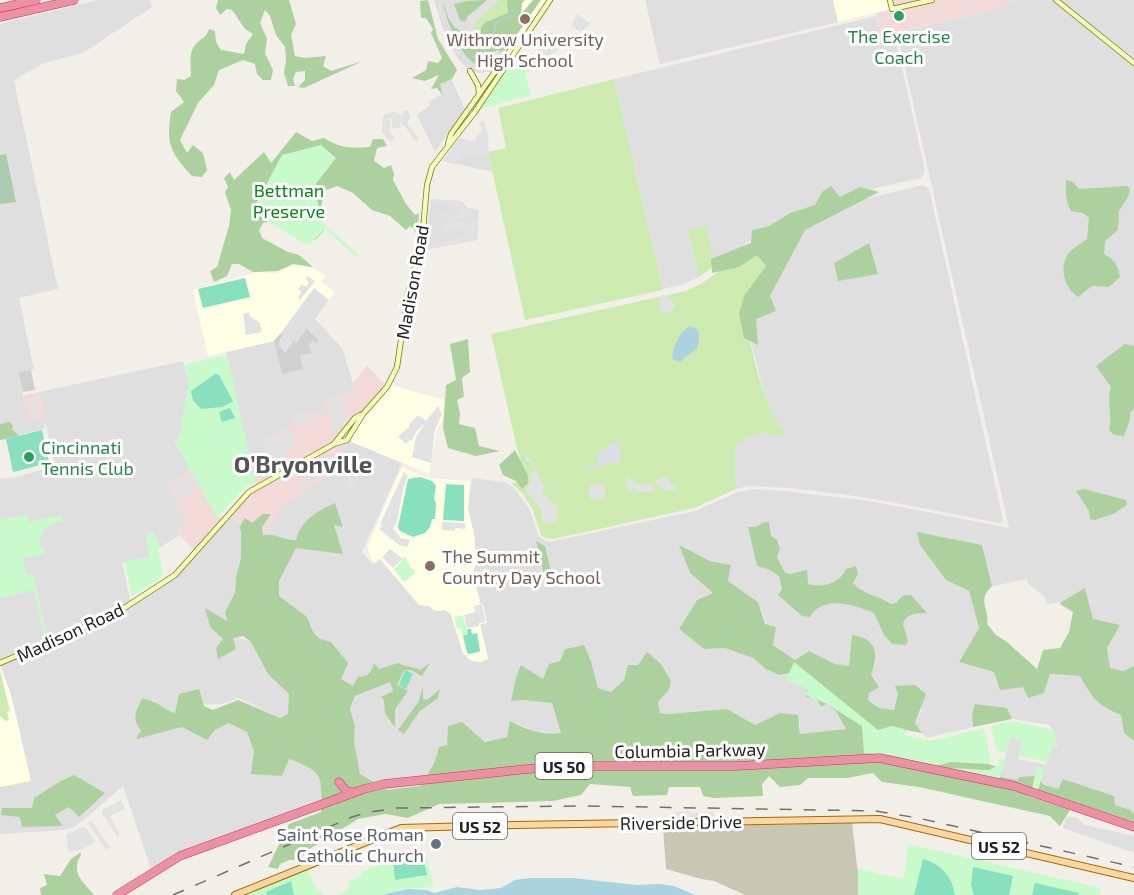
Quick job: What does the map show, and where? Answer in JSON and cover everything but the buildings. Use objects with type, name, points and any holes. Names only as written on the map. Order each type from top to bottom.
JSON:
[{"type":"highway","points":[[0,8],[36,0]]},
{"type":"highway","points":[[0,17],[74,0]]},
{"type":"highway","name":"Columbia Parkway","points":[[117,895],[155,870],[192,851],[360,790],[384,784],[547,767],[737,766],[879,758],[1014,786],[1134,827]]},
{"type":"highway","points":[[339,782],[347,792],[360,790]]},
{"type":"main road","name":"Madison Road","points":[[447,145],[468,121],[550,0]]},
{"type":"main road","points":[[890,0],[892,9],[932,0]]},
{"type":"main road","points":[[1056,0],[1134,63]]},
{"type":"main road","name":"Madison Road","points":[[0,663],[108,618],[180,570],[249,492],[334,444],[347,440],[363,414],[387,387],[397,367],[408,292],[423,234],[428,180],[432,167],[447,145],[451,134],[479,94],[511,49],[524,37]]},
{"type":"main road","points":[[470,71],[478,85],[479,94]]},
{"type":"main road","points":[[468,121],[475,105],[488,86],[487,83]]},
{"type":"main road","name":"Madison Road","points":[[334,444],[355,418],[363,414]]},
{"type":"main road","name":"Riverside Drive","points":[[235,895],[401,828],[561,824],[880,819],[1134,878]]},
{"type":"shaded area","points":[[97,0],[150,0],[152,7],[83,53],[44,63],[14,80],[58,289],[19,298],[34,369],[20,373],[23,396],[44,417],[39,392],[183,361],[189,383],[179,439],[174,440],[190,469],[168,484],[186,523],[177,533],[179,536],[160,547],[153,533],[147,534],[150,557],[122,563],[131,603],[175,575],[229,515],[266,535],[275,515],[284,505],[329,475],[347,440],[402,463],[362,552],[373,565],[380,558],[419,605],[450,613],[463,653],[468,659],[479,662],[488,658],[480,624],[480,604],[478,602],[480,601],[473,575],[476,559],[474,534],[468,509],[472,478],[504,482],[514,488],[529,508],[539,537],[549,542],[695,511],[738,492],[753,489],[870,501],[1009,528],[897,32],[1003,8],[1003,4],[1019,0],[1134,0],[1134,666],[1123,671],[1109,669],[1107,648],[1093,619],[1085,588],[1061,602],[1047,604],[1044,596],[1027,583],[1028,579],[992,586],[982,545],[946,580],[969,591],[979,628],[959,662],[994,672],[1080,676],[1089,693],[1121,715],[1124,733],[1134,741],[1134,827],[1116,821],[1116,816],[1110,812],[1038,791],[1043,768],[1032,789],[1000,779],[1010,737],[1023,740],[1018,759],[1046,765],[1052,746],[1057,747],[1054,730],[1049,725],[1012,719],[1007,708],[972,715],[973,727],[926,738],[915,723],[922,710],[898,694],[895,710],[879,708],[868,699],[871,675],[876,661],[852,635],[849,666],[835,664],[809,651],[795,660],[773,645],[758,602],[728,581],[731,565],[710,561],[680,546],[690,573],[713,593],[697,600],[679,629],[704,649],[725,648],[753,658],[766,669],[795,672],[816,697],[837,711],[846,729],[800,734],[800,723],[755,725],[727,709],[660,713],[658,702],[669,690],[671,681],[661,664],[647,653],[638,665],[628,665],[624,680],[612,692],[598,688],[591,661],[583,645],[560,661],[523,700],[552,702],[562,733],[553,735],[536,732],[510,721],[507,737],[439,748],[435,761],[421,786],[387,790],[360,774],[354,740],[355,725],[350,709],[357,693],[341,679],[320,639],[276,597],[241,531],[241,558],[235,592],[225,612],[228,633],[251,642],[268,674],[290,694],[289,714],[280,718],[239,698],[221,704],[198,705],[175,713],[164,709],[153,700],[137,738],[182,727],[215,730],[229,723],[247,732],[254,751],[289,759],[314,768],[321,777],[321,804],[192,851],[152,872],[123,786],[72,828],[0,834],[0,787],[30,781],[12,699],[0,664],[0,479],[55,466],[45,421],[44,429],[15,436],[10,423],[0,424],[0,204],[7,203],[5,154],[0,155],[0,24]]},
{"type":"shaded area","points":[[434,0],[509,0],[518,41],[495,71],[480,73],[470,71],[459,60],[446,39]]},
{"type":"shaded area","points":[[489,0],[491,3],[499,0],[472,25],[470,24],[467,19]]},
{"type":"shaded area","name":"Withrow University High School","points":[[509,0],[550,0],[524,37],[518,41]]},
{"type":"shaded area","points":[[645,0],[833,0],[838,22],[660,64]]},
{"type":"shaded area","points":[[833,0],[890,0],[892,9],[838,22]]},
{"type":"shaded area","points":[[890,0],[1019,0],[1003,4],[1004,8],[881,35],[876,13],[892,9]]},
{"type":"shaded area","points":[[577,14],[591,24],[581,32],[571,26]]},
{"type":"shaded area","points":[[876,16],[881,35],[894,32],[925,171],[921,178],[867,190],[842,199],[749,242],[715,265],[688,231],[699,277],[681,285],[663,289],[614,79]]},
{"type":"shaded area","points":[[552,44],[559,49],[545,59],[537,53],[541,47],[546,51]]},
{"type":"shaded area","points":[[451,79],[465,109],[435,152],[417,115],[430,105],[429,101],[443,94],[439,84]]},
{"type":"shaded area","points":[[407,110],[411,117],[407,123],[419,139],[416,142],[404,125],[401,126],[400,118],[400,127],[392,129],[392,117],[387,120],[390,120],[388,130],[395,138],[390,142],[382,132],[383,115],[396,111],[397,114],[403,115],[403,111]]},
{"type":"shaded area","points":[[483,120],[489,139],[487,145],[489,157],[464,153],[456,162],[446,161],[461,139],[475,141],[478,133],[480,134],[484,129],[478,125]]},
{"type":"shaded area","points":[[460,138],[488,145],[492,172],[443,161]]},
{"type":"shaded area","points":[[6,154],[16,202],[0,204],[0,155]]},
{"type":"shaded area","points":[[923,185],[929,189],[1002,522],[841,494],[748,486],[736,489],[735,444],[777,424],[768,407],[743,312],[774,238],[865,199]]},
{"type":"shaded area","points":[[431,199],[461,201],[468,208],[479,210],[477,240],[425,250]]},
{"type":"shaded area","points":[[432,199],[460,202],[471,210],[471,215],[466,219],[439,217],[436,214],[460,215],[461,206],[434,203]]},
{"type":"shaded area","points":[[447,219],[467,222],[474,220],[477,227],[476,239],[426,249],[426,246],[430,245],[429,241],[436,243],[467,236],[465,228],[443,231],[441,223]]},
{"type":"shaded area","points":[[294,265],[314,268],[326,276],[321,282],[335,292],[329,300],[314,288],[274,341],[208,356],[193,290],[256,272],[276,273]]},
{"type":"shaded area","points":[[308,276],[315,281],[300,300],[298,298],[301,292],[298,289],[302,284],[306,287],[309,282],[306,279]]},
{"type":"shaded area","points":[[315,287],[329,300],[315,319],[342,348],[356,392],[324,400],[327,412],[291,416],[294,428],[264,438],[268,456],[250,460],[226,352],[274,341],[282,374],[302,369],[300,356],[312,353],[309,345],[319,340],[308,328],[295,344],[281,333]]},
{"type":"shaded area","points":[[664,295],[674,303],[675,307],[671,312],[661,312],[659,301],[660,296]]},
{"type":"shaded area","points":[[249,312],[250,316],[260,323],[262,332],[246,335],[243,314]]},
{"type":"shaded area","points":[[307,328],[319,340],[309,345],[312,353],[300,356],[303,369],[282,374],[274,341],[281,333],[296,343]]},
{"type":"shaded area","points":[[284,335],[293,342],[285,353],[279,346],[280,339]]},
{"type":"shaded area","points":[[367,365],[387,387],[347,440],[329,475],[284,505],[275,515],[266,536],[233,519],[229,515],[256,488],[250,460],[268,456],[264,438],[293,428],[291,416],[312,411],[313,415],[326,412],[324,400],[356,392],[353,383]]},
{"type":"shaded area","points":[[31,370],[35,390],[23,392],[19,372]]},
{"type":"shaded area","points":[[388,384],[448,401],[446,415],[437,429],[429,474],[347,440],[355,425]]},
{"type":"shaded area","points":[[39,392],[44,418],[28,421],[23,396]]},
{"type":"shaded area","points":[[36,396],[40,416],[32,418],[28,398]]},
{"type":"shaded area","points":[[341,397],[347,421],[334,433],[328,410],[336,408],[331,408],[327,399]]},
{"type":"shaded area","points":[[438,406],[442,414],[435,430],[431,463],[412,457],[416,437],[425,423],[416,432],[412,441],[406,444],[398,437],[418,415],[426,421]]},
{"type":"shaded area","points":[[310,412],[312,422],[296,425],[294,416]]},
{"type":"shaded area","points":[[292,432],[295,448],[283,451],[286,464],[281,467],[277,459],[274,460],[273,456],[270,456],[266,438]]},
{"type":"shaded area","points":[[616,442],[621,462],[602,464],[602,468],[590,470],[589,466],[599,465],[597,457],[601,450],[610,446],[610,443]]},
{"type":"shaded area","points":[[529,456],[545,488],[542,489],[543,492],[553,504],[556,504],[558,517],[555,518],[556,521],[546,524],[542,522],[541,510],[525,489],[531,483],[530,473],[535,471],[530,461],[526,462],[525,457]]},
{"type":"shaded area","points":[[357,459],[365,463],[353,491],[345,488]]},
{"type":"shaded area","points":[[324,462],[328,469],[302,487],[299,481],[315,474],[313,469]]},
{"type":"shaded area","name":"The Summit Country Day School","points":[[402,467],[427,478],[470,481],[468,509],[474,534],[476,559],[473,575],[480,602],[478,603],[483,604],[487,623],[480,624],[488,659],[481,662],[472,661],[463,653],[451,614],[445,610],[436,611],[428,606],[419,605],[380,559],[374,563],[369,554],[368,545]]},
{"type":"shaded area","points":[[190,469],[217,518],[227,516],[196,552],[177,533],[186,523],[168,484]]},
{"type":"shaded area","points":[[193,472],[202,489],[199,492],[193,482],[189,484],[193,491],[190,495],[178,500],[171,484]]},
{"type":"shaded area","points":[[404,472],[408,476],[393,529],[401,538],[410,540],[407,547],[399,545],[379,529]]},
{"type":"shaded area","points":[[626,477],[640,485],[651,483],[655,491],[636,493],[635,487],[629,491],[625,481]]},
{"type":"shaded area","points":[[662,477],[664,479],[666,477],[676,489],[667,491],[657,485],[655,482]]},
{"type":"shaded area","points":[[601,483],[604,485],[605,497],[591,501],[588,489],[590,485]]},
{"type":"shaded area","points":[[442,522],[465,523],[465,529],[442,530]]},
{"type":"shaded area","points":[[390,549],[403,559],[393,568],[382,557]]},
{"type":"shaded area","points":[[482,604],[486,622],[467,628],[464,615],[475,612],[474,606]]},
{"type":"shaded area","points":[[0,664],[12,699],[31,781],[0,787]]},
{"type":"shaded area","points":[[121,800],[125,809],[110,816],[120,835],[118,837],[102,814],[102,810]]},
{"type":"shaded area","points":[[689,811],[690,813],[714,812],[714,818],[674,819],[674,812]]},
{"type":"shaded area","points":[[1068,817],[1076,817],[1085,825],[1134,836],[1134,853],[1063,828]]},
{"type":"shaded area","points":[[92,821],[110,848],[106,850],[88,823]]},
{"type":"shaded area","points":[[852,823],[858,895],[745,895],[714,881],[666,869],[663,827]]},
{"type":"shaded area","points":[[83,827],[95,842],[83,849],[69,852],[66,834]]},
{"type":"green space","points":[[218,0],[289,0],[296,24],[291,35],[295,56],[305,58],[326,56],[323,66],[331,71],[363,61],[304,88],[298,87],[305,80],[305,71],[296,72],[293,79],[295,86],[288,86],[284,73],[285,47],[276,35],[270,16],[265,10],[260,23],[267,39],[265,53],[273,70],[271,80],[263,80],[257,74],[255,64],[243,60],[219,70],[214,85],[198,103],[180,140],[187,153],[193,145],[203,153],[207,170],[202,177],[192,176],[171,147],[169,132],[171,112],[184,102],[176,91],[177,79],[184,80],[191,76],[192,50],[209,29],[215,31],[216,42],[221,50],[244,54],[246,44],[253,34],[245,29],[232,10],[227,9],[220,15],[216,8]]},
{"type":"green space","points":[[428,0],[438,39],[457,70],[452,79],[440,84],[443,96],[437,88],[431,89],[439,75],[425,81],[412,78],[426,70],[428,61],[438,63],[442,58],[431,33],[433,29],[426,18],[421,18],[420,1]]},
{"type":"green space","points":[[442,0],[454,27],[475,40],[486,22],[508,13],[507,0],[525,0],[522,3],[521,14],[533,0],[541,0],[502,52],[497,50],[492,53],[494,64],[489,68],[471,61],[457,42],[448,20]]},
{"type":"green space","points":[[487,0],[467,17],[466,21],[460,20],[454,4]]},
{"type":"green space","points":[[499,0],[507,0],[508,13],[486,22],[480,33],[474,29],[476,27],[472,25]]},
{"type":"green space","points":[[512,57],[531,70],[525,74],[531,95],[474,113]]},
{"type":"green space","points":[[614,79],[663,290],[525,320],[488,152],[506,148],[498,108]]},
{"type":"green space","points":[[296,132],[312,141],[324,138],[341,146],[351,147],[370,147],[373,139],[383,139],[387,146],[377,148],[374,161],[384,168],[391,165],[393,180],[406,204],[415,215],[419,213],[417,233],[410,226],[406,230],[390,216],[372,210],[353,193],[337,186],[324,191],[321,208],[318,209],[319,225],[324,231],[316,239],[308,243],[270,221],[263,223],[259,230],[262,238],[288,252],[299,255],[313,267],[293,264],[278,271],[253,272],[239,264],[232,264],[227,276],[214,282],[210,271],[217,267],[229,226],[231,210],[225,192],[228,187],[224,178],[230,172],[234,180],[264,152],[271,163]]},
{"type":"green space","name":"Bettman Preserve","points":[[321,145],[336,158],[314,186],[322,222],[359,255],[357,258],[325,229],[310,244],[306,245],[252,211],[282,155]]},
{"type":"green space","points":[[1066,180],[1073,182],[1079,189],[1128,186],[1130,190],[1119,211],[1118,230],[1105,241],[1104,254],[1115,263],[1120,277],[1109,287],[1092,286],[1078,297],[1066,283],[1064,265],[1068,254],[1087,239],[1089,218],[1083,213],[1071,211],[1067,200]]},
{"type":"green space","points":[[831,186],[840,197],[860,187],[879,192],[805,230],[770,296],[776,311],[756,319],[758,345],[744,338],[739,314],[744,296],[766,266],[757,255],[739,267],[712,273],[711,259],[751,243],[752,230],[769,226],[790,213],[815,205],[822,192]]},
{"type":"green space","points":[[706,226],[715,265],[699,277],[688,231]]},
{"type":"green space","points":[[774,238],[780,276],[743,312],[764,394],[778,423],[787,433],[771,436],[764,431],[735,444],[736,489],[694,508],[554,539],[541,535],[532,508],[524,495],[511,483],[525,483],[491,334],[686,291],[703,283],[736,259]]},
{"type":"green space","points":[[869,243],[878,274],[838,281],[834,263]]},
{"type":"green space","points":[[245,278],[250,297],[203,308],[198,289]]},
{"type":"green space","points":[[468,339],[470,372],[462,378],[464,397],[457,400],[460,413],[459,424],[475,428],[479,446],[500,451],[476,456],[448,448],[443,428],[446,385],[456,380],[450,344]]},
{"type":"green space","points":[[1125,344],[1134,346],[1134,409],[1130,413],[1124,436],[1114,435],[1109,430],[1111,387],[1096,366]]},
{"type":"green space","points":[[227,355],[255,482],[244,488],[217,518],[174,440],[179,439],[189,383],[185,364]]},
{"type":"green space","points":[[215,374],[219,375],[233,401],[222,407],[201,409],[193,400],[191,391]]},
{"type":"green space","points":[[230,408],[235,418],[222,422],[219,412]]},
{"type":"green space","points":[[10,422],[12,429],[19,436],[0,440],[0,424]]},
{"type":"green space","name":"Cincinnati Tennis Club","points":[[42,430],[49,463],[13,472],[6,439]]},
{"type":"green space","points":[[515,450],[528,476],[528,483],[522,489],[516,481],[503,475],[499,465]]},
{"type":"green space","points":[[420,477],[432,481],[436,486],[435,519],[432,519],[425,533],[413,537],[400,531],[398,527],[408,479]]},
{"type":"green space","points":[[446,484],[464,485],[464,521],[443,520]]},
{"type":"green space","points":[[1084,489],[1126,500],[1127,505],[1113,514],[1095,520],[1090,519],[1089,511],[1076,491]]},
{"type":"green space","points":[[335,503],[343,527],[334,525],[343,554],[296,548],[279,581],[279,596],[307,617],[313,632],[320,639],[331,642],[348,663],[341,679],[353,686],[358,677],[369,673],[374,663],[379,669],[398,663],[420,670],[430,663],[422,676],[411,670],[404,670],[397,685],[408,691],[395,709],[395,727],[385,714],[384,700],[381,697],[393,691],[390,682],[355,696],[350,709],[355,726],[354,740],[360,774],[387,790],[421,786],[435,761],[439,747],[447,745],[448,726],[462,722],[485,742],[507,737],[510,721],[534,731],[548,734],[561,733],[552,703],[511,701],[516,677],[521,665],[543,679],[549,664],[560,661],[565,649],[584,645],[598,688],[611,692],[624,680],[628,665],[638,665],[647,652],[661,664],[671,681],[669,690],[658,702],[660,713],[727,709],[755,725],[780,713],[798,715],[800,734],[846,729],[836,711],[827,704],[821,706],[816,697],[806,697],[809,678],[795,672],[779,675],[766,669],[753,658],[725,648],[704,649],[679,629],[697,600],[713,593],[690,573],[679,545],[710,561],[731,565],[728,581],[758,602],[765,624],[776,627],[773,645],[795,660],[809,651],[835,664],[849,666],[852,635],[871,643],[875,660],[871,675],[879,687],[869,693],[868,700],[879,708],[894,710],[898,694],[895,686],[915,685],[926,694],[915,723],[922,733],[906,730],[902,734],[908,745],[974,758],[1002,767],[1001,777],[1018,780],[1019,777],[1035,776],[1044,785],[1058,789],[1063,779],[1114,796],[1115,805],[1130,810],[1134,814],[1134,822],[1004,779],[1028,796],[1070,810],[1060,826],[1050,816],[919,787],[882,782],[873,773],[847,778],[808,778],[800,785],[780,787],[769,776],[762,784],[763,796],[714,798],[703,796],[700,787],[669,787],[667,795],[633,796],[630,787],[590,784],[581,795],[553,801],[439,804],[408,818],[385,814],[358,819],[306,851],[301,860],[289,860],[280,864],[278,869],[268,867],[289,824],[321,812],[321,783],[315,772],[289,759],[282,776],[251,774],[254,751],[247,732],[229,723],[215,730],[207,740],[182,727],[136,739],[141,730],[135,719],[142,699],[152,701],[175,713],[179,694],[199,689],[204,706],[213,710],[238,700],[280,718],[288,714],[289,694],[268,674],[251,642],[243,636],[233,638],[236,649],[218,659],[216,648],[223,639],[210,627],[205,608],[227,621],[225,612],[235,592],[241,558],[241,530],[239,528],[245,518],[252,523],[263,514],[271,514],[262,527],[263,535],[296,540],[298,533],[311,517]]},
{"type":"green space","points":[[27,515],[29,522],[61,515],[63,522],[55,522],[43,530],[39,542],[46,553],[23,558],[26,574],[33,573],[47,638],[45,638],[34,590],[0,598],[0,520]]},
{"type":"green space","points":[[769,522],[771,536],[777,540],[780,549],[777,557],[785,573],[807,570],[808,584],[825,585],[839,578],[846,569],[856,566],[858,574],[853,583],[866,593],[891,604],[896,603],[902,596],[911,595],[927,613],[912,614],[905,620],[903,624],[908,641],[906,645],[892,644],[884,635],[874,613],[858,607],[840,603],[831,604],[816,610],[810,617],[802,616],[778,595],[782,589],[779,576],[768,569],[757,566],[748,527],[756,527]]},
{"type":"green space","points":[[153,532],[160,547],[158,548],[163,576],[132,596],[125,562],[150,557],[146,534]]},
{"type":"green space","points":[[917,532],[982,545],[992,586],[984,601],[987,624],[996,635],[1037,669],[1043,650],[1060,648],[1069,632],[1073,612],[1060,604],[1061,602],[1085,588],[1093,619],[1120,625],[1107,648],[1110,668],[1123,671],[1134,666],[1134,741],[1124,733],[1121,715],[1096,700],[1080,676],[1050,674],[1044,693],[1028,698],[1023,687],[1000,690],[994,672],[959,662],[979,628],[969,591],[946,580],[920,545]]},
{"type":"green space","points":[[536,541],[545,546],[554,585],[547,587]]},
{"type":"green space","points":[[402,557],[406,558],[411,569],[414,569],[414,574],[404,582],[394,569],[403,560]]},
{"type":"green space","points":[[463,615],[468,635],[463,636],[461,628],[457,629],[454,617]]},
{"type":"green space","points":[[467,629],[471,629],[472,634],[477,633],[479,652],[467,653],[463,636],[468,634]]},
{"type":"green space","points":[[794,662],[878,730],[892,726],[905,729],[904,735],[931,741],[984,728],[991,761],[987,764],[951,762],[936,766],[890,755],[864,753],[862,726],[827,704],[806,695],[808,689],[786,680]]},
{"type":"green space","points":[[0,670],[10,711],[7,712],[9,720],[6,721],[0,716]]},
{"type":"green space","points":[[405,670],[413,674],[406,689],[399,685]]},
{"type":"green space","points":[[423,686],[423,699],[427,700],[440,689],[438,698],[420,711],[404,734],[398,730],[419,701]]},
{"type":"green space","points":[[975,704],[1007,708],[1012,719],[973,727],[972,715]]},
{"type":"green space","points":[[1012,721],[1054,730],[1058,747],[1052,746],[1048,762],[1019,756],[1022,740],[1010,737],[1006,753],[997,751],[991,726]]},
{"type":"green space","points":[[999,758],[1005,760],[1000,779],[949,768],[989,770],[996,766]]},
{"type":"green space","points":[[1037,766],[1044,768],[1038,791],[1032,789]]},
{"type":"green space","points":[[74,775],[105,793],[79,817],[69,807],[55,815],[63,826],[22,827],[20,817],[1,815],[2,808],[32,808],[34,798]]},
{"type":"green space","points":[[908,844],[1101,888],[1100,895],[858,895],[858,869],[904,879]]},
{"type":"green space","points":[[81,852],[77,864],[78,874],[94,895],[41,895],[40,888],[47,885],[44,874],[60,876],[71,859]]},
{"type":"green space","points":[[425,852],[434,887],[397,890],[398,895],[336,895],[349,889],[348,882],[362,876],[361,872],[396,858]]},
{"type":"green space","points":[[423,856],[427,875],[395,880],[393,861]]},
{"type":"green space","points":[[923,859],[935,864],[945,872],[955,895],[914,895]]},
{"type":"green space","points":[[973,867],[1013,876],[1009,895],[974,895],[971,885]]},
{"type":"green space","points":[[308,869],[317,892],[321,890],[323,895],[246,895]]},
{"type":"green space","points":[[291,881],[294,895],[267,895],[266,892]]},
{"type":"green space","points":[[1035,883],[1079,893],[1078,895],[1032,895]]},
{"type":"water","points":[[690,326],[698,330],[698,347],[680,362],[672,359],[677,340]]},
{"type":"water","points":[[573,878],[637,885],[659,884],[674,886],[695,895],[382,895],[408,889],[427,890],[434,893],[457,887],[480,890],[501,888],[515,880]]},
{"type":"waterway","points":[[473,57],[484,50],[496,23],[511,15]]},
{"type":"railway","points":[[173,895],[352,817],[396,808],[587,806],[876,811],[918,818],[1134,867]]},
{"type":"place","name":"The Exercise Coach","points":[[899,16]]},
{"type":"place","name":"Withrow University High School","points":[[525,19]]},
{"type":"place","name":"Cincinnati Tennis Club","points":[[29,457]]},
{"type":"place","name":"The Summit Country Day School","points":[[430,566]]},
{"type":"place","name":"Saint Rose Roman Catholic Church","points":[[436,844]]},
{"type":"district","name":"O’Bryonville","points":[[303,463]]}]
